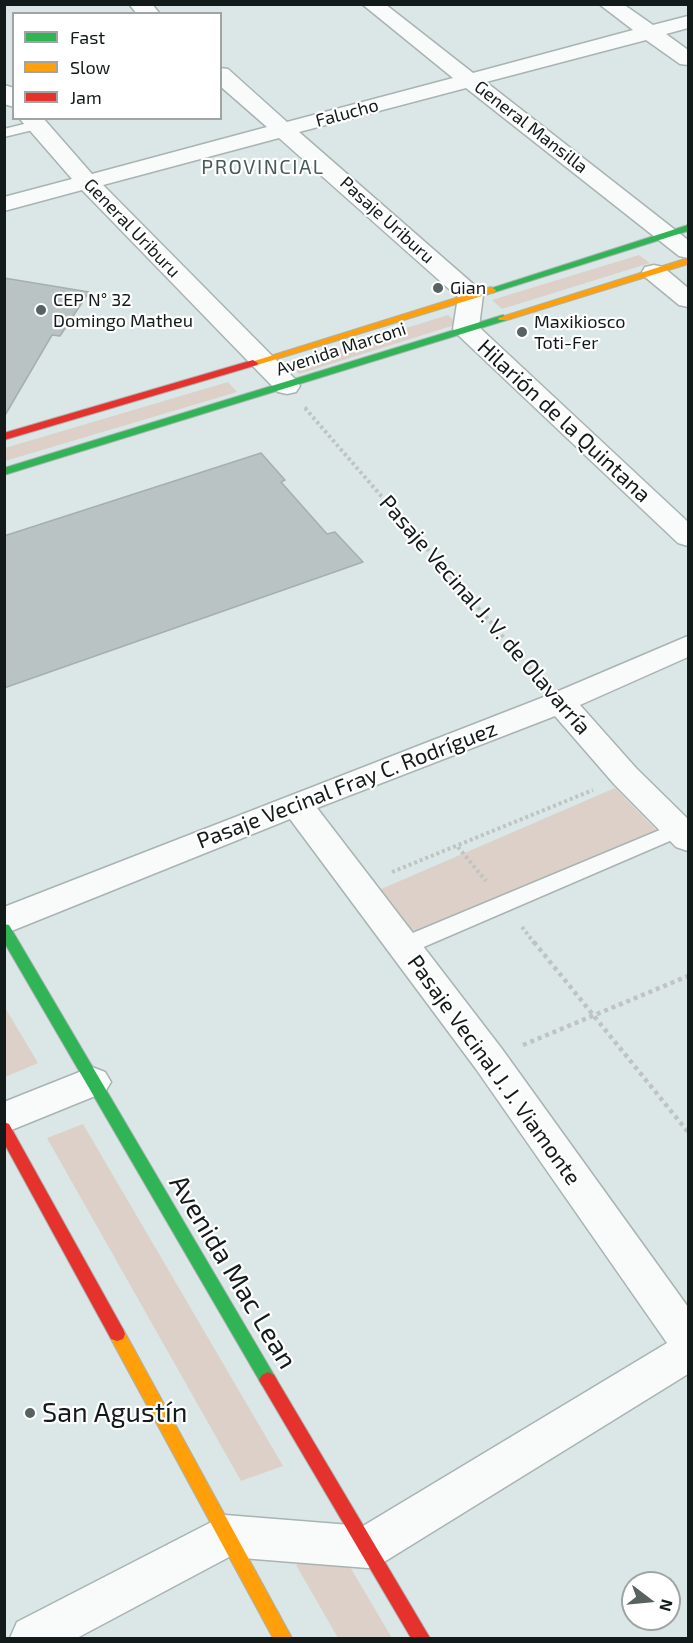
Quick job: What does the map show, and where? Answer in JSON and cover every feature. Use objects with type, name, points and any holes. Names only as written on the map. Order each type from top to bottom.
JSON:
[{"type":"main road","name":"Avenida Marconi","points":[[4,437],[261,361],[678,231]]},
{"type":"main road","name":"Avenida Marconi","points":[[4,472],[688,261]]},
{"type":"main road","name":"Avenida Mac Lean","points":[[4,929],[421,1638]]},
{"type":"main road","points":[[4,1128],[225,1536],[283,1638]]},
{"type":"street","name":"General Mansilla","points":[[372,4],[470,80],[678,231],[688,251]]},
{"type":"street","points":[[609,4],[688,59]]},
{"type":"street","name":"Falucho","points":[[4,204],[688,22]]},
{"type":"street","name":"Pasaje Uriburu","points":[[222,76],[471,295]]},
{"type":"street","name":"General Uriburu","points":[[33,122],[87,182],[287,386]]},
{"type":"street","points":[[654,272],[688,300]]},
{"type":"street","name":"Hilarión de la Quintana","points":[[471,295],[466,329],[688,537]]},
{"type":"street","name":"Pasaje Vecinal Fray C. Rodríguez","points":[[4,921],[296,804],[560,702],[688,646]]},
{"type":"street","name":"Pasaje Vecinal J. V. de Olavarría","points":[[560,702],[625,777],[684,834]]},
{"type":"street","name":"Pasaje Vecinal J. J. Viamonte","points":[[296,804],[489,1059],[688,1339]]},
{"type":"street","points":[[4,1118],[92,1082]]},
{"type":"street","points":[[33,1638],[225,1536],[368,1547],[688,1352]]},
{"type":"lane","points":[[4,133],[33,122]]},
{"type":"lane","points":[[404,946],[504,904],[684,834]]},
{"type":"path","name":"Pasaje Vecinal J. V. de Olavarría","points":[[287,386],[560,702]]},
{"type":"path","points":[[357,885],[458,847],[625,777]]},
{"type":"path","points":[[458,847],[688,1132]]},
{"type":"path","points":[[489,1059],[688,976]]},
{"type":"shaded area","points":[[639,255],[650,263],[502,309],[492,300]]},
{"type":"shaded area","points":[[448,315],[458,324],[299,374],[290,364]]},
{"type":"shaded area","points":[[228,382],[237,392],[5,461],[5,448]]},
{"type":"shaded area","points":[[615,788],[658,832],[411,942],[372,893]]},
{"type":"shaded area","points":[[4,1006],[38,1063],[5,1077],[4,1077]]},
{"type":"shaded area","points":[[83,1124],[283,1466],[241,1481],[47,1138]]},
{"type":"shaded area","points":[[337,1545],[392,1638],[338,1638],[296,1565]]},
{"type":"building","name":"CEP N° 32 Domingo Matheu","points":[[4,278],[89,292],[60,336],[52,335],[4,417]]},
{"type":"building","points":[[261,453],[285,480],[281,482],[327,534],[335,532],[363,562],[4,688],[4,536]]},
{"type":"traffic: fast","points":[[491,290],[688,228]]},
{"type":"traffic: fast","points":[[4,472],[503,318]]},
{"type":"traffic: fast","points":[[4,929],[268,1380]]},
{"type":"traffic: slow","points":[[503,318],[688,261]]},
{"type":"traffic: slow","points":[[253,363],[491,290]]},
{"type":"traffic: slow","points":[[117,1334],[283,1638]]},
{"type":"traffic: jam","points":[[4,437],[253,363]]},
{"type":"traffic: jam","points":[[4,1128],[117,1334]]},
{"type":"traffic: jam","points":[[268,1380],[421,1638]]},
{"type":"place","name":"Gian","points":[[438,288]]},
{"type":"place","name":"CEP N° 32 Domingo Matheu","points":[[41,310]]},
{"type":"place","name":"Maxikiosco Toti-Fer","points":[[522,332]]},
{"type":"place","name":"San Agustín","points":[[30,1413]]},
{"type":"district","name":"PROVINCIAL","points":[[263,167]]}]
